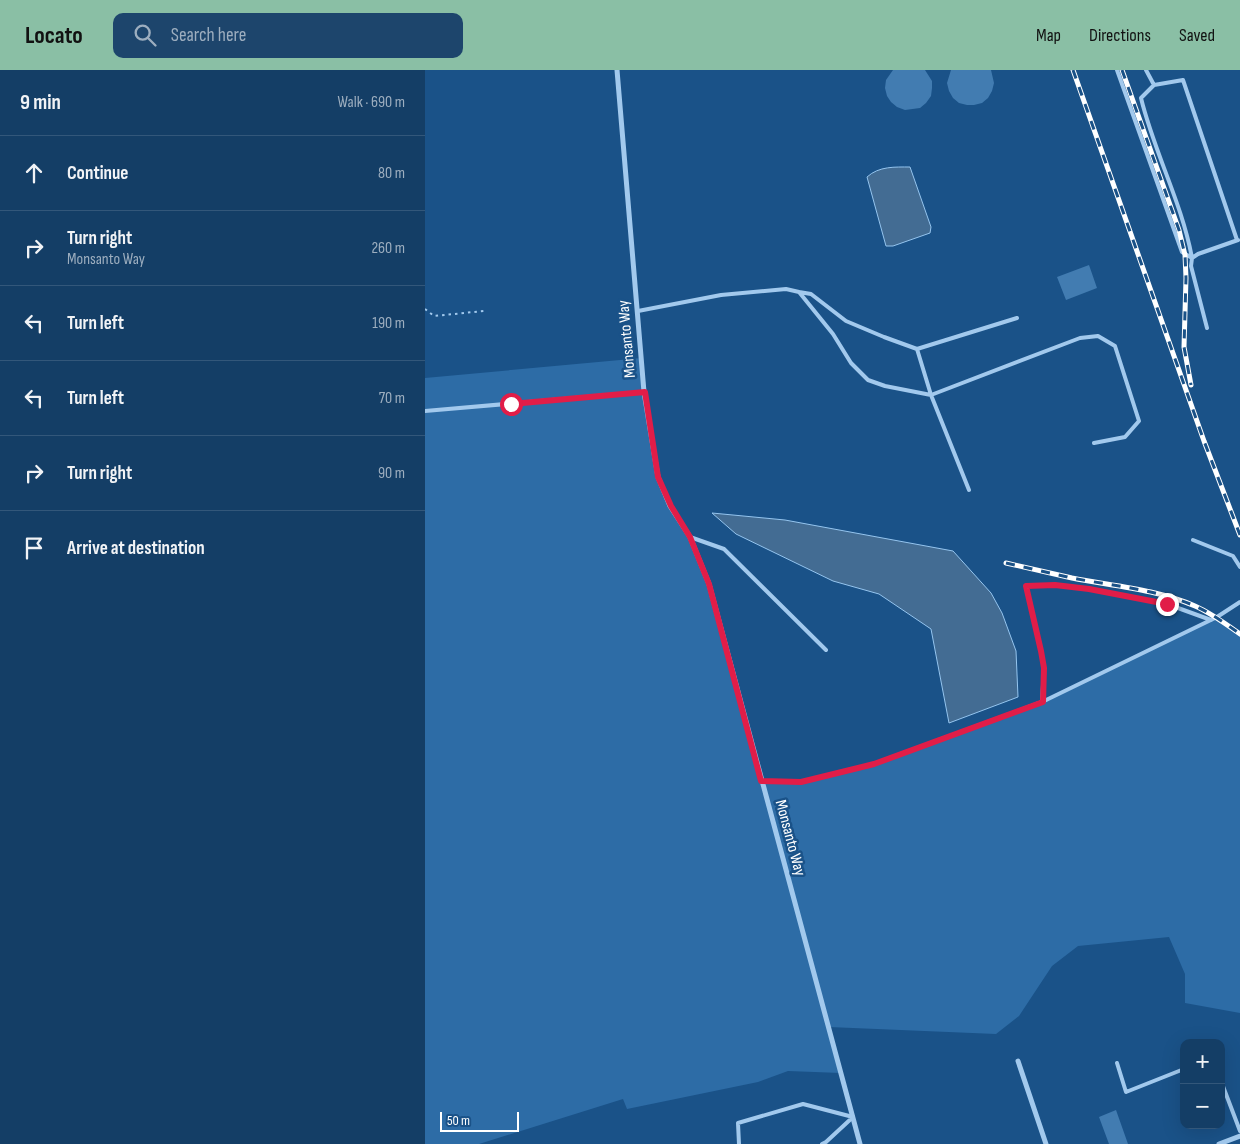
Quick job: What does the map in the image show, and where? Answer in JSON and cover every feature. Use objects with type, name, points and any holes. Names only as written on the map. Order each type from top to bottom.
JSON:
[{"type":"street","name":"Monsanto Way","points":[[617,70],[645,392],[658,477],[671,506],[690,537],[709,584],[860,1144]]},
{"type":"street","points":[[1018,1061],[1046,1144]]},
{"type":"street","points":[[1219,1144],[1240,1136]]},
{"type":"lane","points":[[1117,70],[1182,252],[1192,258]]},
{"type":"lane","points":[[1145,70],[1154,85]]},
{"type":"lane","points":[[1192,258],[1205,251],[1239,240],[1183,80],[1154,85],[1141,98],[1148,125],[1188,235],[1192,258],[1191,266],[1207,328]]},
{"type":"lane","points":[[638,311],[721,295],[786,289],[811,294],[846,321],[917,349],[1017,318]]},
{"type":"lane","points":[[799,292],[833,334],[851,363],[868,380],[885,386],[931,395],[1080,338],[1098,336],[1115,346],[1139,421],[1125,437],[1094,443]]},
{"type":"lane","points":[[917,349],[931,395],[969,490]]},
{"type":"lane","points":[[425,411],[645,392]]},
{"type":"lane","points":[[690,537],[724,549],[826,650]]},
{"type":"lane","points":[[1193,540],[1233,556],[1240,567]]},
{"type":"lane","points":[[1043,702],[1044,668],[1026,586],[1055,585],[1089,589],[1167,604],[1211,620]]},
{"type":"lane","points":[[761,781],[801,782],[874,764],[1043,702],[1211,620],[1240,602]]},
{"type":"lane","points":[[1117,1063],[1126,1092],[1180,1071]]},
{"type":"lane","points":[[1222,1084],[1240,1131]]},
{"type":"lane","points":[[739,1144],[738,1123],[803,1104],[853,1117]]},
{"type":"lane","points":[[822,1144],[853,1117]]},
{"type":"path","points":[[425,310],[434,316],[485,311]]},
{"type":"shaded area","points":[[910,167],[931,227],[930,233],[893,246],[886,246],[867,177],[882,169]]},
{"type":"shaded area","points":[[642,358],[658,477],[670,506],[690,537],[709,584],[762,781],[801,782],[874,764],[1043,702],[1217,617],[1240,634],[1240,1013],[1185,1003],[1185,974],[1169,937],[1078,946],[1052,966],[1019,1016],[996,1034],[829,1027],[841,1073],[788,1071],[758,1082],[627,1109],[623,1099],[479,1144],[425,1144],[425,378]]},
{"type":"shaded area","points":[[712,513],[785,520],[953,551],[991,593],[1002,613],[1016,651],[1018,697],[949,723],[931,629],[879,594],[833,581],[736,534]]},
{"type":"building","points":[[893,70],[925,70],[932,81],[931,96],[926,103],[920,108],[905,110],[891,102],[885,88],[886,80]]},
{"type":"building","points":[[951,70],[991,70],[994,83],[988,98],[982,103],[974,105],[959,103],[953,98],[947,83]]},
{"type":"building","points":[[1089,265],[1097,288],[1066,300],[1057,277]]},
{"type":"building","points":[[1116,1110],[1128,1144],[1109,1144],[1099,1117]]},
{"type":"railway","points":[[1073,70],[1204,441],[1240,535]]},
{"type":"railway","points":[[1122,70],[1179,230],[1185,255],[1184,347],[1191,385]]},
{"type":"railway","points":[[1006,563],[1180,600],[1201,609],[1240,634]]},
{"type":"route","points":[[511,404],[645,392],[658,477],[671,506],[690,537],[709,584],[761,781],[801,782],[874,764],[1043,702],[1044,668],[1026,586],[1055,585],[1089,589],[1167,604]]}]
